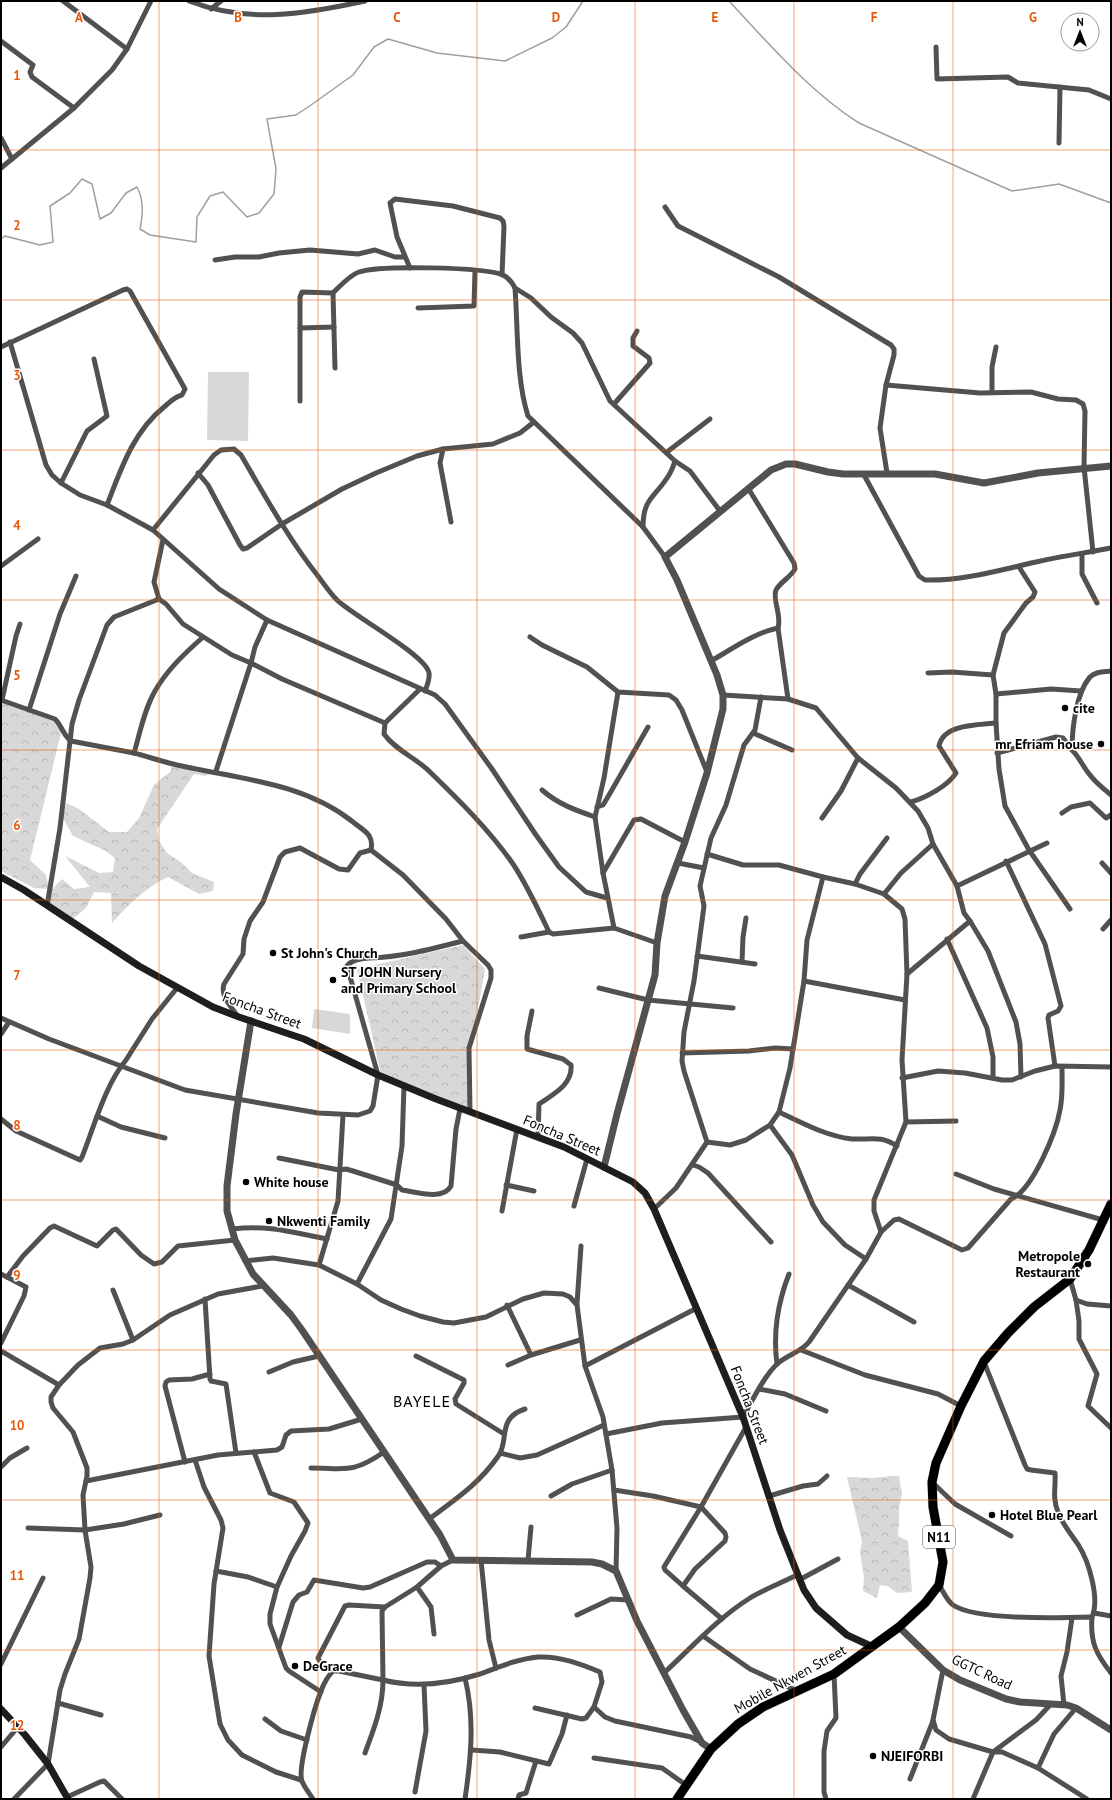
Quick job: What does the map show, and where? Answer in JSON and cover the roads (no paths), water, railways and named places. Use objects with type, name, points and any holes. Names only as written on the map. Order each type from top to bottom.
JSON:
[{"type":"highway","name":"Mobile Nkwen Street","points":[[677,1799],[710,1749],[724,1735],[764,1707],[834,1674],[873,1647],[899,1627],[925,1603],[939,1585],[943,1562],[933,1507],[932,1482],[936,1463],[961,1406],[984,1361],[1008,1332],[1034,1307],[1070,1279],[1089,1250],[1111,1204]]},
{"type":"main road","name":"Foncha Street","points":[[1,877],[120,954],[177,988],[213,1007],[304,1039],[404,1086],[564,1147],[636,1185],[644,1193],[654,1209],[743,1417],[798,1578],[809,1600],[827,1619],[847,1635],[873,1647]]},
{"type":"main road","points":[[1,1709],[18,1727],[48,1764],[67,1798]]},
{"type":"street","points":[[63,1],[127,49]]},
{"type":"street","points":[[1,168],[74,108],[112,70],[127,49],[151,1]]},
{"type":"street","points":[[189,1],[234,13],[292,15],[365,1]]},
{"type":"street","points":[[211,8],[221,1]]},
{"type":"street","points":[[1,41],[33,65],[30,72],[32,77],[74,108]]},
{"type":"street","points":[[936,47],[937,79],[1008,77],[1018,83],[1089,90],[1111,99]]},
{"type":"street","points":[[1059,143],[1060,87]]},
{"type":"street","points":[[1,138],[12,159]]},
{"type":"street","points":[[410,268],[404,257],[395,228],[392,200],[395,199],[453,206],[494,216],[503,221],[502,275]]},
{"type":"street","points":[[666,208],[678,226],[779,277],[891,345],[894,349],[894,355],[886,385],[880,428],[887,473]]},
{"type":"street","points":[[215,260],[235,257],[259,257],[278,252],[310,250],[358,254],[375,250],[395,257],[404,257]]},
{"type":"street","points":[[300,401],[300,294],[302,292],[333,293],[359,272],[391,267],[475,271],[502,275],[510,279],[515,288],[524,403],[528,416],[643,527],[665,557],[677,580],[718,675],[723,695],[720,721],[707,773],[678,863],[665,896],[657,943],[655,975],[604,1167]]},
{"type":"street","points":[[418,308],[474,306],[475,271]]},
{"type":"street","points":[[515,288],[531,298],[578,339],[607,396],[632,423],[667,452],[675,461],[690,471],[720,511]]},
{"type":"street","points":[[1,348],[10,342],[123,290],[127,289],[130,292],[185,389],[182,395],[176,396],[158,412],[134,442],[107,504]]},
{"type":"street","points":[[333,293],[335,368]]},
{"type":"street","points":[[300,328],[334,327]]},
{"type":"street","points":[[614,404],[650,363],[649,358],[633,346],[633,338],[637,331]]},
{"type":"street","points":[[10,342],[46,465],[52,475],[61,483],[80,495],[107,504],[153,530],[219,590],[267,620],[435,695],[445,704],[492,769],[559,867],[586,892],[608,898]]},
{"type":"street","points":[[992,392],[992,367],[996,347]]},
{"type":"street","points":[[61,483],[87,431],[107,416],[94,359]]},
{"type":"street","points":[[886,385],[912,388],[992,392],[1031,392],[1058,399],[1076,400],[1083,404],[1085,411],[1084,467],[1093,552]]},
{"type":"street","points":[[667,452],[710,419]]},
{"type":"street","points":[[198,473],[208,485],[243,549],[247,548],[282,524],[342,489],[376,473],[417,456],[443,450],[493,444],[520,432],[534,422]]},
{"type":"street","points":[[153,530],[214,455],[221,450],[234,449],[241,455],[282,524],[308,564],[336,600],[365,619],[423,663],[429,674],[422,690],[385,723],[384,734],[402,752],[423,764],[454,795],[497,843],[528,888],[549,932]]},
{"type":"street","points":[[443,450],[440,463],[451,522]]},
{"type":"street","points":[[643,527],[643,514],[648,500],[668,477],[675,461]]},
{"type":"street","points":[[665,557],[765,473],[784,465],[794,464],[828,472],[864,475],[887,473],[935,474],[984,483],[1038,473],[1084,467],[1111,466]]},
{"type":"street","points":[[864,475],[919,576],[925,580],[967,577],[1111,548]]},
{"type":"street","points":[[748,488],[794,563],[795,569],[792,575],[777,589],[775,595],[780,622],[778,628],[788,699]]},
{"type":"street","points":[[1,566],[38,539]]},
{"type":"street","points":[[163,540],[154,582],[159,599],[166,604],[183,624],[202,638],[232,655],[282,679],[385,723]]},
{"type":"street","points":[[1082,554],[1082,574],[1097,603]]},
{"type":"street","points":[[1019,567],[1035,592],[1033,597],[1026,603],[1004,633],[993,675],[996,694],[997,753],[1005,806],[1029,850],[1070,910]]},
{"type":"street","points":[[29,710],[60,614],[76,576]]},
{"type":"street","points":[[47,906],[60,828],[72,724],[79,700],[107,625],[114,618],[159,599]]},
{"type":"street","points":[[216,771],[255,647],[267,620]]},
{"type":"street","points":[[20,624],[1,700],[55,720],[61,724],[65,736],[71,741],[134,754],[170,764],[216,771],[280,786],[311,796],[345,815],[369,834],[372,841],[371,850]]},
{"type":"street","points":[[711,661],[752,637],[778,628]]},
{"type":"street","points":[[530,637],[542,645],[587,667],[618,692],[660,693],[669,695],[676,700],[682,710],[707,773]]},
{"type":"street","points":[[134,754],[145,714],[154,692],[166,673],[181,656],[202,638]]},
{"type":"street","points":[[1072,750],[1074,726],[1081,691],[1091,677],[1098,672],[1111,671]]},
{"type":"street","points":[[928,673],[952,672],[993,675]]},
{"type":"street","points":[[996,694],[1051,690],[1081,691]]},
{"type":"street","points":[[614,928],[603,873],[595,817],[618,692]]},
{"type":"street","points":[[723,695],[788,699],[816,708],[858,758],[911,802],[928,828],[933,844],[957,886],[964,913],[988,951],[1016,1022],[1020,1044],[1021,1077]]},
{"type":"street","points":[[654,1209],[676,1188],[693,1165],[707,1142],[684,1071],[682,1052],[704,906],[700,886],[711,838],[728,799],[744,745],[753,733],[761,697]]},
{"type":"street","points":[[911,802],[924,798],[955,776],[956,770],[939,746],[940,740],[944,736],[964,727],[996,723]]},
{"type":"street","points":[[598,807],[603,805],[648,727]]},
{"type":"street","points":[[753,733],[792,750]]},
{"type":"street","points":[[997,753],[1056,737],[1063,738],[1079,757],[1091,777],[1111,795]]},
{"type":"street","points":[[822,818],[841,791],[858,758]]},
{"type":"street","points":[[542,790],[558,803],[595,817]]},
{"type":"street","points":[[1062,813],[1072,807],[1090,803],[1106,818],[1111,815]]},
{"type":"street","points":[[603,873],[634,820],[641,819],[685,842]]},
{"type":"street","points":[[855,884],[860,874],[887,838]]},
{"type":"street","points":[[957,886],[1047,842]]},
{"type":"street","points":[[884,894],[901,873],[933,844]]},
{"type":"street","points":[[239,1017],[225,998],[222,989],[243,954],[244,939],[250,921],[263,902],[280,857],[285,852],[300,848],[339,869],[348,870],[360,853],[371,850]]},
{"type":"street","points":[[371,850],[404,875],[446,919],[463,941],[488,965],[491,970],[491,978],[469,1048],[470,1112]]},
{"type":"street","points":[[707,854],[743,865],[779,865],[855,884],[884,894],[902,909],[905,919],[907,974],[902,1047],[902,1078],[906,1122],[874,1200],[874,1210],[881,1232]]},
{"type":"street","points":[[1006,862],[1042,937],[1061,1006],[1058,1011],[1049,1015],[1048,1018],[1055,1066]]},
{"type":"street","points":[[678,863],[704,868]]},
{"type":"street","points":[[1102,863],[1111,873]]},
{"type":"street","points":[[707,1142],[730,1145],[746,1140],[770,1125],[779,1112],[788,1081],[804,981],[807,940],[823,877]]},
{"type":"street","points":[[742,962],[743,937],[746,918]]},
{"type":"street","points":[[1103,929],[1111,920]]},
{"type":"street","points":[[907,974],[947,938],[970,921]]},
{"type":"street","points":[[521,937],[549,932],[553,934],[614,928],[657,943]]},
{"type":"street","points":[[947,938],[990,1039],[993,1057],[993,1078]]},
{"type":"street","points":[[1,1018],[49,1040],[185,1090],[222,1098],[239,1099],[318,1113],[358,1115],[370,1111],[378,1075],[347,966],[349,963],[364,958],[410,954],[463,941]]},
{"type":"street","points":[[697,956],[754,964]]},
{"type":"street","points":[[804,981],[905,1000]]},
{"type":"street","points":[[1,1119],[16,1131],[80,1160],[97,1116],[120,1065],[126,1060],[152,1019],[177,988]]},
{"type":"street","points":[[599,988],[648,1000],[733,1008]]},
{"type":"street","points":[[532,1011],[527,1036],[527,1049],[563,1059],[570,1064],[572,1069],[561,1089],[539,1104],[538,1138]]},
{"type":"street","points":[[251,1021],[236,1114],[227,1186],[227,1211],[235,1240],[245,1261],[262,1286],[291,1315],[362,1419],[445,1543],[452,1560]]},
{"type":"street","points":[[1,1034],[9,1022]]},
{"type":"street","points":[[682,1052],[749,1051],[775,1048],[793,1049]]},
{"type":"street","points":[[902,1078],[938,1071],[965,1073],[1012,1080],[1035,1071],[1055,1066],[1111,1067]]},
{"type":"street","points":[[606,1434],[662,1423],[743,1417],[759,1389],[777,1364],[788,1356],[801,1350],[809,1342],[866,1259],[881,1232],[894,1220],[905,1220],[920,1231],[962,1250],[968,1248],[1011,1199],[1019,1196],[1031,1179],[1047,1148],[1057,1124],[1062,1096],[1062,1067]]},
{"type":"street","points":[[357,1284],[391,1219],[403,1135],[404,1086]]},
{"type":"street","points":[[279,1158],[339,1170],[346,1169],[397,1185],[402,1190],[436,1194],[449,1191],[451,1186],[456,1129],[460,1108]]},
{"type":"street","points":[[779,1112],[817,1130],[852,1139],[884,1139],[897,1146]]},
{"type":"street","points":[[319,1265],[338,1201],[343,1115]]},
{"type":"street","points":[[97,1116],[122,1127],[166,1138]]},
{"type":"street","points":[[906,1122],[956,1121]]},
{"type":"street","points":[[770,1125],[792,1155],[813,1205],[823,1222],[845,1245],[866,1259]]},
{"type":"street","points":[[502,1211],[517,1130]]},
{"type":"street","points":[[574,1206],[587,1159]]},
{"type":"street","points":[[693,1165],[708,1173],[770,1242]]},
{"type":"street","points":[[956,1174],[994,1189],[1103,1220]]},
{"type":"street","points":[[506,1186],[534,1191]]},
{"type":"street","points":[[7,1277],[30,1249],[54,1226],[97,1246],[113,1230],[116,1229],[141,1255],[154,1264],[157,1264],[178,1246],[235,1240]]},
{"type":"street","points":[[232,1229],[252,1227],[274,1228],[327,1239]]},
{"type":"street","points":[[580,1246],[577,1305],[580,1340],[585,1366],[600,1406],[612,1470],[617,1528],[616,1571],[628,1600],[664,1673],[702,1743]]},
{"type":"street","points":[[245,1261],[273,1258],[319,1265],[357,1284],[381,1300],[420,1316],[443,1322],[454,1323],[476,1320],[507,1306],[544,1293],[563,1294],[570,1297],[577,1305]]},
{"type":"street","points":[[1,1274],[26,1287],[26,1291],[1,1343]]},
{"type":"street","points":[[777,1364],[774,1347],[776,1325],[782,1295],[789,1274]]},
{"type":"street","points":[[1070,1279],[1076,1300],[1079,1321],[1079,1340],[1097,1374],[1088,1406],[1111,1428]]},
{"type":"street","points":[[848,1285],[914,1322]]},
{"type":"street","points":[[14,1799],[48,1764],[58,1703],[65,1674],[79,1639],[90,1578],[91,1567],[85,1530],[83,1495],[87,1468],[73,1432],[53,1408],[51,1397],[59,1385],[92,1353],[100,1348],[123,1344],[133,1340],[159,1321],[206,1299],[227,1292],[262,1286]]},
{"type":"street","points":[[113,1290],[133,1340]]},
{"type":"street","points":[[206,1299],[211,1381],[226,1384],[236,1453]]},
{"type":"street","points":[[1076,1300],[1087,1304],[1111,1306]]},
{"type":"street","points":[[507,1306],[531,1355]]},
{"type":"street","points":[[585,1366],[696,1309]]},
{"type":"street","points":[[508,1365],[531,1355],[580,1340]]},
{"type":"street","points":[[801,1350],[865,1375],[938,1394],[961,1406]]},
{"type":"street","points":[[1,1351],[59,1385]]},
{"type":"street","points":[[269,1372],[293,1362],[319,1356]]},
{"type":"street","points":[[416,1356],[464,1380],[464,1383],[454,1402],[504,1434]]},
{"type":"street","points":[[984,1361],[1027,1469],[1054,1473],[1053,1489],[1057,1511],[1080,1548],[1085,1560],[1094,1594],[1091,1628],[1094,1646],[1100,1659],[1111,1673]]},
{"type":"street","points":[[186,1462],[165,1386],[166,1382],[169,1380],[192,1379],[210,1374]]},
{"type":"street","points":[[759,1389],[784,1394],[826,1411]]},
{"type":"street","points":[[429,1518],[474,1485],[500,1453],[504,1434],[510,1419],[516,1413],[524,1409]]},
{"type":"street","points":[[86,1481],[218,1455],[280,1449],[286,1435],[291,1431],[329,1429],[362,1419]]},
{"type":"street","points":[[500,1453],[520,1458],[537,1455],[604,1425]]},
{"type":"street","points":[[722,1620],[664,1570],[664,1567],[701,1507],[746,1427]]},
{"type":"street","points":[[1,1467],[10,1458],[27,1448]]},
{"type":"street","points":[[254,1452],[268,1490],[274,1495],[294,1502],[308,1523],[306,1531],[291,1556],[277,1587],[269,1618],[278,1647],[289,1671],[321,1692]]},
{"type":"street","points":[[311,1468],[346,1470],[364,1466],[384,1452]]},
{"type":"street","points":[[196,1460],[204,1487],[219,1515],[223,1528],[216,1571],[209,1656],[220,1724],[228,1740],[242,1755],[276,1772],[301,1780],[314,1799]]},
{"type":"street","points":[[551,1496],[572,1484],[612,1470]]},
{"type":"street","points":[[769,1496],[818,1484],[827,1476]]},
{"type":"street","points":[[932,1482],[955,1504],[1011,1536]]},
{"type":"street","points":[[614,1490],[654,1496],[701,1507],[725,1533],[725,1541],[695,1569],[683,1586]]},
{"type":"street","points":[[28,1528],[85,1530],[120,1525],[160,1515]]},
{"type":"street","points":[[528,1560],[531,1527]]},
{"type":"street","points":[[664,1673],[703,1636],[749,1599],[838,1559]]},
{"type":"street","points":[[365,1753],[378,1717],[383,1693],[382,1611],[385,1607],[417,1587],[441,1566],[452,1560],[528,1560],[592,1562],[602,1564],[616,1571]]},
{"type":"street","points":[[481,1560],[489,1640],[496,1668]]},
{"type":"street","points":[[278,1647],[293,1602],[299,1595],[307,1592],[314,1580],[363,1588],[370,1587],[427,1562],[435,1562],[441,1566]]},
{"type":"street","points":[[216,1571],[248,1576],[277,1587]]},
{"type":"street","points":[[1,1664],[43,1578]]},
{"type":"street","points":[[939,1585],[952,1604],[970,1612],[1036,1618],[1072,1618],[1093,1615],[1111,1616]]},
{"type":"street","points":[[417,1587],[431,1607],[434,1634]]},
{"type":"street","points":[[577,1616],[612,1600],[628,1600]]},
{"type":"street","points":[[385,1607],[355,1605],[345,1606],[318,1658],[320,1662],[333,1670],[410,1685],[465,1678],[516,1660],[540,1657],[552,1658],[588,1667],[600,1672],[602,1677],[594,1707],[586,1718],[582,1719],[535,1708]]},
{"type":"street","points":[[1064,1705],[1061,1676],[1067,1652],[1072,1618]]},
{"type":"street","name":"GGTC Road","points":[[899,1627],[943,1670],[960,1680],[1006,1699],[1020,1702],[1064,1705],[1076,1708],[1111,1730]]},
{"type":"street","points":[[703,1636],[750,1669],[798,1692]]},
{"type":"street","points":[[301,1780],[307,1740],[321,1692],[327,1676],[333,1670]]},
{"type":"street","points":[[910,1779],[933,1720],[943,1670]]},
{"type":"street","points":[[826,1799],[824,1792],[824,1751],[827,1731],[836,1718],[834,1674]]},
{"type":"street","points":[[465,1678],[471,1708],[472,1750],[465,1799]]},
{"type":"street","points":[[415,1792],[426,1731],[424,1684]]},
{"type":"street","points":[[58,1703],[101,1715]]},
{"type":"street","points":[[973,1799],[993,1752],[1036,1720],[1051,1704]]},
{"type":"street","points":[[594,1707],[605,1717],[615,1721],[684,1735],[702,1743],[710,1749]]},
{"type":"street","points":[[1038,1768],[1054,1734],[1076,1708]]},
{"type":"street","points":[[472,1750],[500,1752],[547,1764],[551,1762],[567,1715]]},
{"type":"street","points":[[265,1719],[281,1731],[307,1740]]},
{"type":"street","points":[[933,1720],[936,1730],[949,1739],[993,1752],[1002,1752],[1038,1768],[1087,1799]]},
{"type":"street","points":[[1,1747],[18,1727]]},
{"type":"street","points":[[594,1758],[662,1768],[686,1785]]},
{"type":"street","points":[[518,1799],[519,1795],[526,1793],[536,1761]]},
{"type":"street","points":[[67,1798],[104,1781],[122,1799]]},
{"type":"waterway","points":[[1,239],[5,236],[40,245],[53,242],[50,206],[70,193],[82,179],[92,184],[100,219],[111,213],[126,193],[137,187],[141,197],[142,208],[140,229],[150,235],[196,242],[197,217],[210,196],[223,192],[247,217],[259,213],[274,194],[276,169],[267,119],[296,115],[311,105],[353,75],[374,47],[388,39],[437,53],[505,61],[552,38],[566,27],[583,1]]},
{"type":"waterway","points":[[729,1],[774,50],[807,82],[841,111],[859,123],[1012,191],[1059,184],[1111,203]]},
{"type":"place","name":"cite","points":[[1065,708]]},
{"type":"place","name":"mr Efriam house","points":[[1101,744]]},
{"type":"place","name":"St John's Church","points":[[273,953]]},
{"type":"place","name":"ST JOHN Nursery and Primary School","points":[[333,980]]},
{"type":"place","name":"White house","points":[[246,1182]]},
{"type":"place","name":"Nkwenti Family","points":[[269,1221]]},
{"type":"place","name":"Metropole Restaurant","points":[[1088,1264]]},
{"type":"place","name":"Hotel Blue Pearl","points":[[992,1515]]},
{"type":"place","name":"DeGrace","points":[[295,1666]]},
{"type":"place","name":"NJEIFORBI","points":[[873,1756]]},
{"type":"district","name":"BAYELE","points":[[422,1401]]}]
